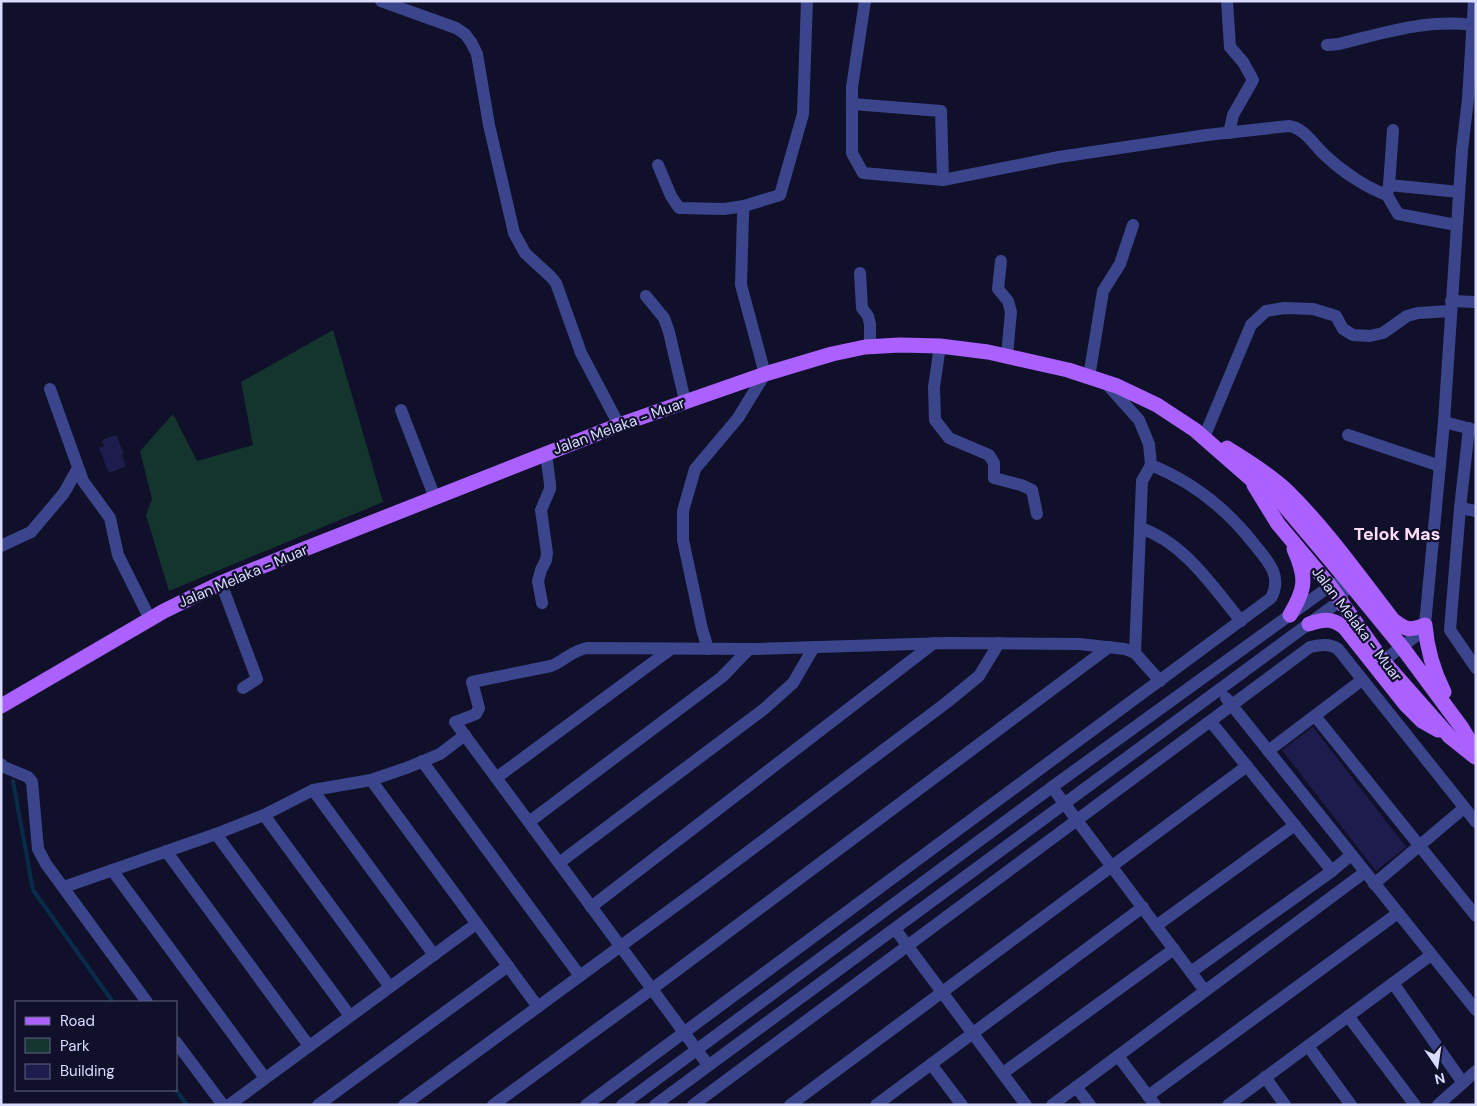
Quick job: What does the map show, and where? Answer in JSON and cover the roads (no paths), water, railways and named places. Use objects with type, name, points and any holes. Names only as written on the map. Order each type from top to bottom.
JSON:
[{"type":"main road","name":"Jalan Melaka - Muar","points":[[2,703],[150,619],[221,583],[619,425],[765,374],[832,354],[870,347],[900,345],[940,346],[1007,356],[1068,370],[1105,382],[1157,405],[1200,433],[1251,479],[1277,497],[1402,647],[1456,732],[1476,758]]},
{"type":"main road","points":[[1200,433],[1255,465],[1286,490],[1341,551],[1393,620],[1404,629],[1413,629],[1425,625],[1426,644],[1434,672],[1456,732]]},
{"type":"main road","name":"Jalan Melaka - Muar","points":[[1251,479],[1278,524],[1341,600],[1383,661],[1476,752]]},
{"type":"main road","points":[[1290,538],[1301,565],[1303,585],[1299,599],[1290,615]]},
{"type":"main road","points":[[1309,624],[1324,620],[1337,621],[1406,705],[1422,720],[1456,732]]},
{"type":"street","points":[[381,1],[456,28],[465,34],[471,42],[476,54],[489,125],[514,233],[525,252],[556,284],[581,353],[619,425]]},
{"type":"street","points":[[658,165],[671,196],[679,208],[724,209],[744,206],[780,195],[803,114],[807,1]]},
{"type":"street","points":[[865,1],[852,87],[852,153],[863,173],[943,180],[1059,157],[1289,126],[1296,127],[1328,158],[1373,190],[1459,192]]},
{"type":"street","points":[[1227,1],[1230,47],[1243,62],[1253,80],[1233,115],[1230,133]]},
{"type":"street","points":[[1383,661],[1416,636],[1425,625],[1444,422],[1456,225],[1473,71],[1472,25],[1474,1]]},
{"type":"street","points":[[1327,45],[1339,44],[1425,24],[1452,22],[1472,25]]},
{"type":"street","points":[[852,104],[941,110],[943,180]]},
{"type":"street","points":[[1393,130],[1388,190],[1398,214],[1456,225]]},
{"type":"street","points":[[708,649],[683,540],[683,510],[695,469],[738,418],[765,374],[741,285],[744,206]]},
{"type":"street","points":[[1090,377],[1103,291],[1120,264],[1133,225]]},
{"type":"street","points":[[1001,261],[998,289],[1008,301],[1011,312],[1007,356]]},
{"type":"street","points":[[860,273],[862,308],[868,316],[870,324],[870,347]]},
{"type":"street","points":[[646,296],[664,318],[686,402]]},
{"type":"street","points":[[1200,433],[1251,325],[1266,311],[1284,308],[1313,310],[1336,316],[1342,329],[1353,335],[1370,336],[1383,333],[1407,316],[1476,302]]},
{"type":"street","points":[[940,346],[934,388],[935,420],[949,438],[989,454],[994,463],[994,478],[1022,485],[1032,490],[1037,514]]},
{"type":"street","points":[[1105,382],[1139,420],[1149,444],[1151,465],[1142,481],[1135,653]]},
{"type":"street","points":[[50,389],[83,480],[110,518],[118,555],[150,619]]},
{"type":"street","points":[[401,410],[435,498]]},
{"type":"street","points":[[1444,422],[1472,429],[1460,508],[1450,630],[1476,668]]},
{"type":"street","points":[[1348,435],[1440,466]]},
{"type":"street","points":[[542,602],[538,581],[547,553],[541,510],[550,489],[546,454]]},
{"type":"street","points":[[586,1105],[1271,598],[1275,592],[1276,583],[1273,567],[1240,526],[1216,502],[1172,474],[1151,465]]},
{"type":"street","points":[[1,546],[31,532],[64,493],[78,468]]},
{"type":"street","points":[[1460,508],[1476,511]]},
{"type":"street","points":[[1140,528],[1155,533],[1194,563],[1241,621]]},
{"type":"street","points":[[622,1105],[1052,787],[1330,586],[1347,580]]},
{"type":"street","points":[[655,1105],[1341,600],[1347,580]]},
{"type":"street","points":[[221,583],[256,679],[243,688]]},
{"type":"street","points":[[708,1065],[454,722],[476,714],[479,708],[472,682],[550,666],[558,663],[575,650],[587,648],[749,649],[934,643],[1079,644],[1125,649],[1135,653],[1160,681]]},
{"type":"street","points":[[592,907],[934,643]]},
{"type":"street","points":[[404,1105],[844,781],[964,689],[979,676],[999,643]]},
{"type":"street","points":[[693,1105],[1310,647],[1332,645],[1338,649],[1476,822]]},
{"type":"street","points":[[559,863],[764,709],[793,683],[814,647]]},
{"type":"street","points":[[493,1105],[652,989],[1109,647]]},
{"type":"street","points":[[496,778],[671,648]]},
{"type":"street","points":[[529,822],[722,677],[749,649]]},
{"type":"street","points":[[1172,672],[1186,690]]},
{"type":"street","points":[[1268,751],[1362,680]]},
{"type":"street","points":[[1220,690],[1476,1010]]},
{"type":"street","points":[[1315,716],[1476,916]]},
{"type":"street","points":[[1211,722],[1332,871]]},
{"type":"street","points":[[64,887],[216,834],[264,815],[313,790],[371,780],[422,761],[440,754],[465,736]]},
{"type":"street","points":[[422,761],[580,976]]},
{"type":"street","points":[[1,764],[28,777],[32,782],[38,849],[46,864],[146,1001]]},
{"type":"street","points":[[790,1105],[1247,766]]},
{"type":"street","points":[[371,780],[538,1007]]},
{"type":"street","points":[[1052,787],[1205,991]]},
{"type":"street","points":[[313,790],[434,955]]},
{"type":"street","points":[[1374,884],[1464,808]]},
{"type":"street","points":[[264,815],[390,987]]},
{"type":"street","points":[[1156,926],[1295,825]]},
{"type":"street","points":[[216,834],[350,1016]]},
{"type":"street","points":[[166,851],[309,1046]]},
{"type":"street","points":[[1191,972],[1332,871],[1351,855]]},
{"type":"street","points":[[112,870],[266,1078]]},
{"type":"street","points":[[1052,1105],[1365,872]]},
{"type":"street","points":[[876,1105],[892,1100],[931,1064],[1142,907]]},
{"type":"street","points":[[1118,1056],[1151,1100],[1398,913]]},
{"type":"street","points":[[229,1105],[476,924]]},
{"type":"street","points":[[895,929],[1026,1105]]},
{"type":"street","points":[[1003,1073],[1174,950]]},
{"type":"street","points":[[1228,1105],[1431,955]]},
{"type":"street","points":[[318,1105],[508,966]]},
{"type":"street","points":[[1393,984],[1463,1082]]},
{"type":"street","points":[[1348,1016],[1415,1105]]},
{"type":"street","points":[[178,1045],[223,1105]]},
{"type":"street","points":[[1308,1046],[1351,1105]]},
{"type":"street","points":[[931,1064],[962,1105]]},
{"type":"street","points":[[1438,1105],[1476,1071]]},
{"type":"street","points":[[1264,1077],[1285,1105]]},
{"type":"street","points":[[1076,1087],[1090,1105]]},
{"type":"waterway","points":[[13,781],[33,890],[112,1001]]},
{"type":"waterway","points":[[177,1091],[187,1105]]},
{"type":"district","name":"Telok Mas","points":[[1397,534]]}]
